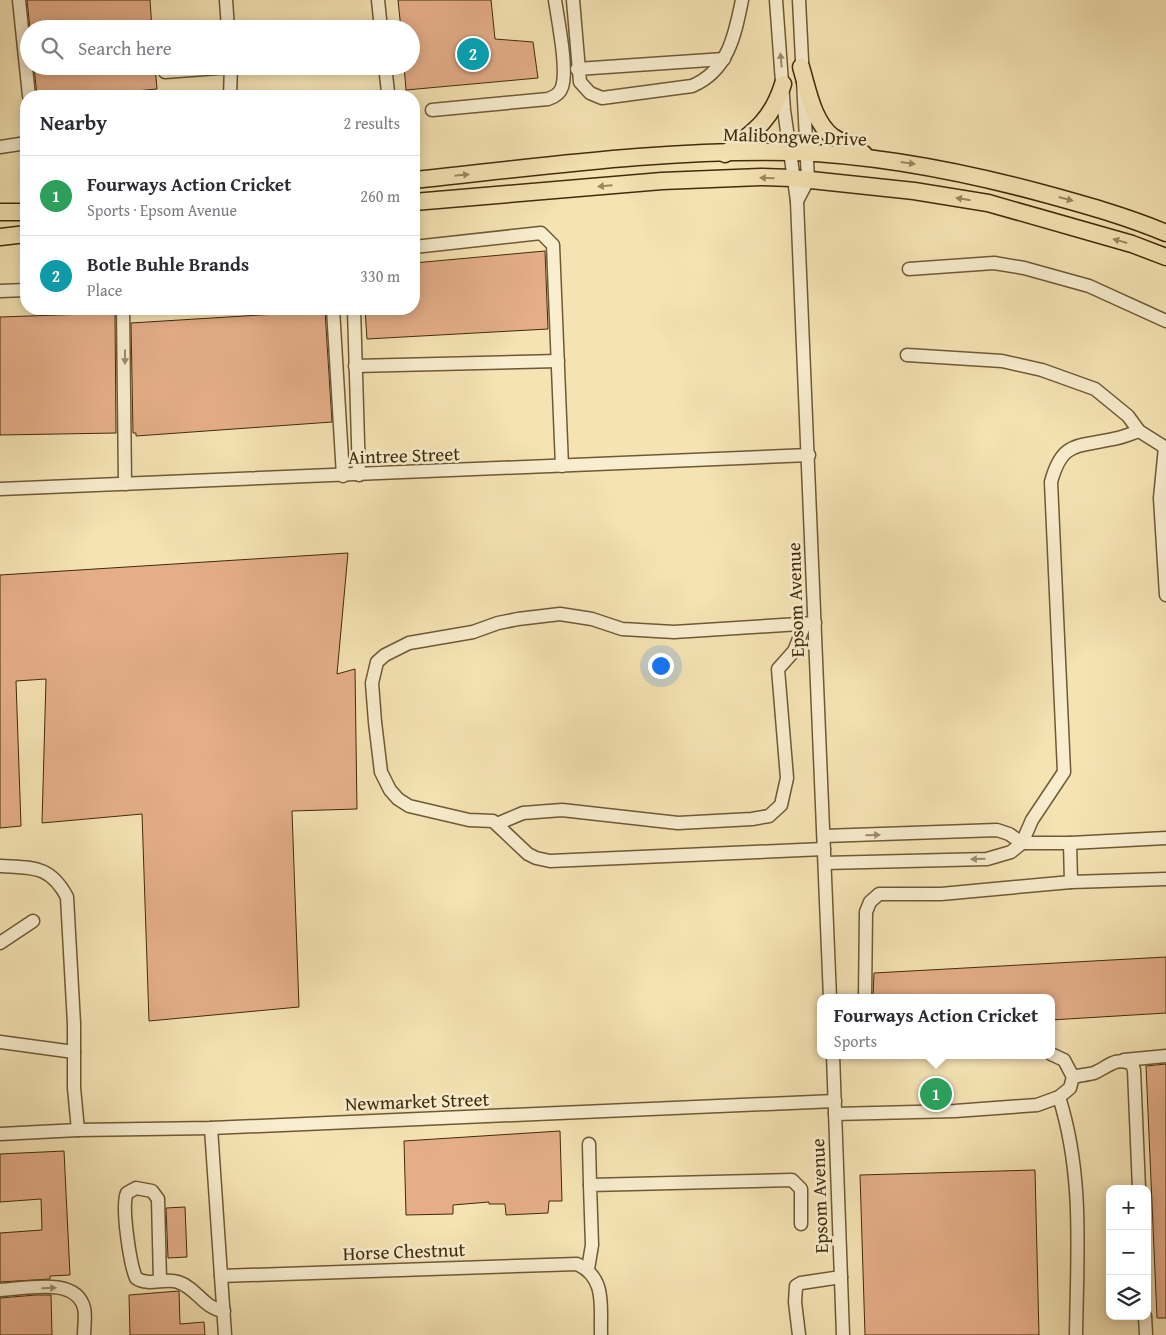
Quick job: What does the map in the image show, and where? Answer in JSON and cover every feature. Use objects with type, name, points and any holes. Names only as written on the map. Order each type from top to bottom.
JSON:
[{"type":"main road","points":[[801,67],[817,115],[825,129],[833,136],[872,158]]},
{"type":"main road","points":[[725,154],[762,125],[778,102],[783,84]]},
{"type":"main road","name":"Malibongwe Drive","points":[[420,179],[664,155],[806,153],[872,158],[923,165],[991,179],[1091,206],[1140,222],[1166,233]]},
{"type":"main road","points":[[420,201],[662,181],[761,177],[800,179],[914,191],[988,203],[1132,244],[1166,257]]},
{"type":"main road","points":[[0,212],[20,212]]},
{"type":"main road","points":[[0,237],[20,235]]},
{"type":"street","points":[[19,0],[21,20]]},
{"type":"street","points":[[226,0],[227,20]]},
{"type":"street","points":[[378,0],[380,20]]},
{"type":"street","points":[[432,110],[548,99],[556,96],[562,89],[564,76],[556,0]]},
{"type":"street","points":[[573,0],[577,69],[580,82],[590,93],[602,98],[692,86],[705,81],[730,49],[742,0]]},
{"type":"street","points":[[776,0],[790,152],[800,179]]},
{"type":"street","points":[[799,0],[806,153],[800,179]]},
{"type":"street","points":[[577,69],[724,59]]},
{"type":"street","points":[[27,75],[28,90]]},
{"type":"street","points":[[230,90],[231,75]]},
{"type":"street","points":[[386,75],[388,90]]},
{"type":"street","points":[[0,147],[20,144]]},
{"type":"street","name":"Epsom Avenue","points":[[800,179],[797,201],[809,455],[810,624],[824,843],[830,994]]},
{"type":"street","points":[[420,246],[540,233],[553,245],[562,466]]},
{"type":"street","points":[[909,269],[994,263],[1024,268],[1089,286],[1166,321]]},
{"type":"street","points":[[0,291],[20,290]]},
{"type":"street","points":[[123,315],[126,484]]},
{"type":"street","points":[[333,315],[343,476]]},
{"type":"street","points":[[354,315],[359,476]]},
{"type":"street","points":[[906,355],[1002,361],[1042,370],[1095,389],[1128,416],[1139,431],[1165,448],[1160,498],[1166,594]]},
{"type":"street","points":[[355,366],[558,361]]},
{"type":"street","points":[[825,863],[988,859],[1011,852],[1022,843],[1032,820],[1064,772],[1051,482],[1059,460],[1078,445],[1114,439],[1139,431]]},
{"type":"street","name":"Aintree Street","points":[[0,489],[359,476],[809,455]]},
{"type":"street","points":[[810,624],[674,632],[622,629],[592,619],[560,614],[518,619],[498,623],[473,632],[409,643],[385,655],[377,662],[372,683],[381,772],[390,790],[398,800],[409,806],[469,820],[492,821],[498,824],[528,854],[550,861],[997,830],[1009,834],[1022,843],[1070,843],[1166,838]]},
{"type":"street","points":[[498,824],[523,813],[562,810],[678,823],[752,819],[769,816],[781,805],[787,778],[778,670],[794,651],[810,624]]},
{"type":"street","points":[[1070,843],[1071,882]]},
{"type":"street","points":[[1,866],[38,868],[52,875],[67,897],[74,1088],[78,1130]]},
{"type":"street","points":[[865,994],[866,912],[870,902],[880,894],[941,894],[1071,882],[1166,878]]},
{"type":"street","points":[[0,944],[33,922]]},
{"type":"street","points":[[0,1042],[74,1052]]},
{"type":"street","points":[[1055,1056],[1064,1060],[1073,1076],[1070,1088],[1059,1097],[1073,1150],[1078,1207],[1076,1335]]},
{"type":"street","points":[[1073,1076],[1094,1073],[1113,1062],[1166,1056]]},
{"type":"street","name":"Epsom Avenue","points":[[833,1059],[843,1335]]},
{"type":"street","points":[[1124,1060],[1132,1064],[1134,1070],[1139,1185]]},
{"type":"street","name":"Newmarket Street","points":[[0,1134],[78,1130],[211,1128],[835,1108],[955,1111],[1037,1105],[1059,1097]]},
{"type":"street","points":[[211,1128],[225,1335]]},
{"type":"street","points":[[589,1144],[592,1245],[588,1269],[599,1285],[601,1335]]},
{"type":"street","points":[[590,1184],[792,1180],[801,1189],[801,1224]]},
{"type":"street","points":[[160,1281],[158,1199],[152,1190],[136,1188],[127,1193],[125,1202],[128,1242],[134,1272],[140,1281],[160,1281],[176,1281],[183,1284],[214,1309],[224,1311]]},
{"type":"street","name":"Horse Chestnut","points":[[221,1276],[577,1264],[588,1269]]},
{"type":"street","points":[[799,1335],[795,1302],[796,1286],[801,1283],[840,1277]]},
{"type":"street","points":[[0,1290],[64,1287],[74,1292],[84,1308],[84,1335]]},
{"type":"street","points":[[1145,1320],[1146,1335]]},
{"type":"building","points":[[27,0],[150,0],[151,20],[29,20]]},
{"type":"building","points":[[398,0],[491,0],[495,39],[533,42],[538,78],[406,90],[405,75],[420,75],[420,20],[400,20]]},
{"type":"building","points":[[35,75],[156,75],[157,89],[147,90],[36,90]]},
{"type":"building","points":[[545,251],[548,329],[367,339],[365,315],[420,315],[420,262]]},
{"type":"building","points":[[115,315],[116,433],[0,435],[0,317]]},
{"type":"building","points":[[260,315],[325,315],[332,422],[136,436],[136,433],[133,433],[131,323]]},
{"type":"building","points":[[348,553],[337,674],[355,669],[357,809],[292,811],[299,1007],[149,1021],[142,814],[42,823],[46,679],[16,681],[21,826],[0,828],[0,575]]},
{"type":"building","points":[[1166,957],[1166,1013],[1055,1020],[1055,994],[873,994],[874,973]]},
{"type":"building","points":[[1166,1064],[1166,1318],[1157,1318],[1146,1066]]},
{"type":"building","points":[[560,1131],[562,1201],[549,1201],[548,1213],[506,1215],[505,1204],[489,1204],[489,1202],[453,1205],[453,1214],[406,1215],[404,1141]]},
{"type":"building","points":[[64,1151],[70,1275],[50,1276],[50,1279],[0,1282],[0,1233],[42,1230],[41,1199],[0,1202],[0,1154]]},
{"type":"building","points":[[1035,1170],[1039,1335],[865,1335],[860,1175]]},
{"type":"building","points":[[185,1207],[187,1257],[168,1258],[166,1208]]},
{"type":"building","points":[[179,1291],[180,1324],[204,1322],[205,1335],[130,1335],[129,1295]]},
{"type":"building","points":[[51,1295],[52,1335],[0,1335],[0,1298]]},
{"type":"place","name":"Botle Buhle Brands","points":[[473,54]]},
{"type":"place","name":"Fourways Action Cricket","points":[[936,1094]]}]
